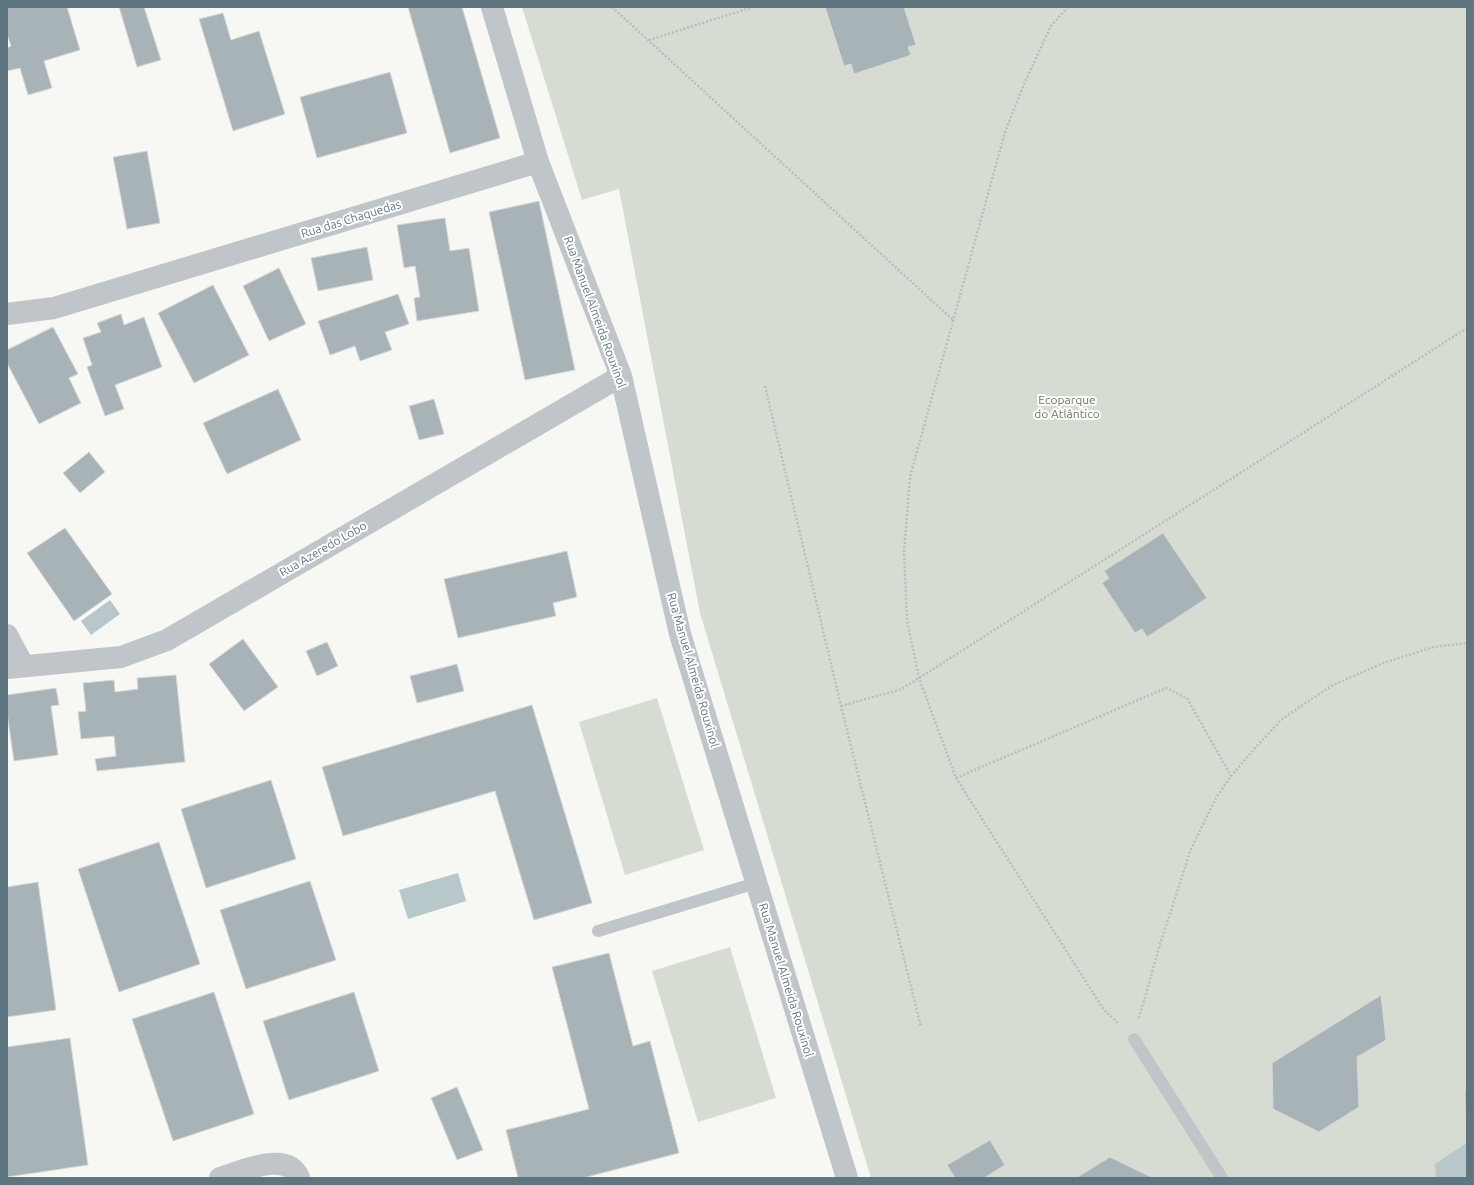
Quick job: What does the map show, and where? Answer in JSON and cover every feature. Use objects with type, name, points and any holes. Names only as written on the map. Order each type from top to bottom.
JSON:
[{"type":"street","points":[[492,7],[538,162]]},
{"type":"street","name":"Rua das Chaquedas","points":[[7,314],[54,308],[538,162]]},
{"type":"street","name":"Rua Manuel Almeida Rouxinol","points":[[538,162],[621,376],[680,634],[847,1178]]},
{"type":"street","name":"Rua Azeredo Lobo","points":[[15,666],[121,657],[167,640],[621,376]]},
{"type":"street","points":[[7,635],[15,666]]},
{"type":"street","points":[[220,1178],[266,1164],[292,1171]]},
{"type":"lane","points":[[598,931],[756,883]]},
{"type":"lane","points":[[1134,1039],[1222,1178]]},
{"type":"path","points":[[612,7],[953,320]]},
{"type":"path","points":[[648,40],[753,7]]},
{"type":"path","points":[[1068,7],[1051,26],[1024,84],[1005,132],[910,478],[904,552],[907,620],[919,678],[956,778],[1104,1010],[1134,1039],[1160,944],[1191,849],[1216,798],[1231,776],[1282,719],[1330,686],[1383,663],[1434,646],[1467,643]]},
{"type":"path","points":[[841,706],[902,689],[1467,328]]},
{"type":"path","points":[[765,386],[841,706],[921,1027]]},
{"type":"path","points":[[956,778],[1166,688],[1187,698],[1231,776]]},
{"type":"green space","name":"Ecoparque do Atlântico","points":[[522,7],[1467,7],[1467,1178],[871,1178],[700,613],[619,189],[582,200]]},
{"type":"green space","points":[[657,698],[704,850],[625,875],[579,722]]},
{"type":"green space","points":[[730,947],[776,1098],[698,1122],[652,971]]},
{"type":"shaded area","points":[[110,600],[120,614],[91,635],[81,621]]},
{"type":"shaded area","points":[[458,873],[466,901],[408,919],[399,890]]},
{"type":"shaded area","points":[[1467,1091],[1467,1143],[1465,1092]]},
{"type":"shaded area","points":[[1467,1143],[1467,1178],[1436,1178],[1435,1164]]},
{"type":"building","points":[[7,7],[67,7],[80,50],[44,61],[52,88],[28,95],[20,68],[7,71],[7,48],[11,46],[7,34]]},
{"type":"building","points":[[119,7],[144,7],[161,60],[137,67]]},
{"type":"building","points":[[408,7],[462,7],[500,138],[450,153]]},
{"type":"building","points":[[825,7],[904,7],[916,45],[908,47],[911,55],[854,74],[851,64],[844,66]]},
{"type":"building","points":[[223,13],[231,40],[259,31],[285,114],[233,131],[199,19]]},
{"type":"building","points":[[390,72],[407,133],[317,158],[300,97]]},
{"type":"building","points":[[147,151],[160,223],[127,229],[113,157]]},
{"type":"building","points":[[539,201],[575,370],[525,380],[489,212]]},
{"type":"building","points":[[445,218],[450,251],[469,248],[479,311],[417,321],[414,298],[420,297],[415,266],[404,268],[397,225]]},
{"type":"building","points":[[367,247],[373,280],[318,291],[311,258]]},
{"type":"building","points":[[279,268],[306,324],[269,341],[243,286]]},
{"type":"building","points":[[213,285],[249,355],[194,383],[158,313]]},
{"type":"building","points":[[398,294],[409,324],[385,332],[392,350],[360,361],[355,346],[330,355],[318,321]]},
{"type":"building","points":[[121,314],[124,325],[144,317],[162,367],[115,385],[124,409],[105,416],[87,367],[92,365],[83,338],[101,332],[97,323]]},
{"type":"building","points":[[53,327],[78,374],[69,378],[81,403],[39,424],[7,363],[7,350]]},
{"type":"building","points":[[278,389],[301,440],[227,474],[203,423]]},
{"type":"building","points":[[434,399],[444,434],[419,440],[409,406]]},
{"type":"building","points":[[89,452],[105,472],[80,493],[63,473]]},
{"type":"building","points":[[65,528],[112,594],[74,621],[27,553]]},
{"type":"building","points":[[1163,533],[1207,598],[1147,637],[1142,629],[1135,633],[1102,583],[1109,578],[1104,571]]},
{"type":"building","points":[[567,551],[577,597],[553,603],[556,616],[458,638],[444,579]]},
{"type":"building","points":[[243,639],[278,687],[244,711],[209,664]]},
{"type":"building","points":[[327,642],[338,666],[317,676],[306,651]]},
{"type":"building","points":[[457,664],[464,691],[417,703],[410,676]]},
{"type":"building","points":[[176,675],[185,762],[97,771],[95,759],[116,756],[114,736],[81,739],[78,712],[86,711],[83,683],[114,680],[115,692],[138,689],[137,678]]},
{"type":"building","points":[[56,688],[59,705],[51,706],[58,755],[14,761],[7,713],[7,695]]},
{"type":"building","points":[[532,705],[592,903],[534,920],[495,791],[343,836],[322,767]]},
{"type":"building","points":[[271,780],[296,859],[206,888],[181,809]]},
{"type":"building","points":[[159,842],[200,964],[119,992],[78,869]]},
{"type":"building","points":[[310,881],[336,960],[246,989],[220,910]]},
{"type":"building","points":[[38,882],[56,1010],[7,1017],[7,887]]},
{"type":"building","points":[[609,953],[633,1046],[650,1041],[679,1153],[583,1178],[518,1178],[506,1130],[589,1109],[552,967]]},
{"type":"building","points":[[214,992],[254,1114],[173,1141],[132,1019]]},
{"type":"building","points":[[354,992],[379,1071],[289,1100],[263,1021]]},
{"type":"building","points":[[1381,995],[1386,1040],[1357,1057],[1359,1107],[1319,1132],[1273,1109],[1272,1063]]},
{"type":"building","points":[[70,1038],[88,1165],[7,1177],[7,1047]]},
{"type":"building","points":[[457,1087],[483,1150],[457,1160],[431,1098]]},
{"type":"building","points":[[990,1140],[1005,1165],[984,1178],[955,1178],[947,1165]]},
{"type":"building","points":[[1110,1157],[1153,1178],[1076,1178]]}]
